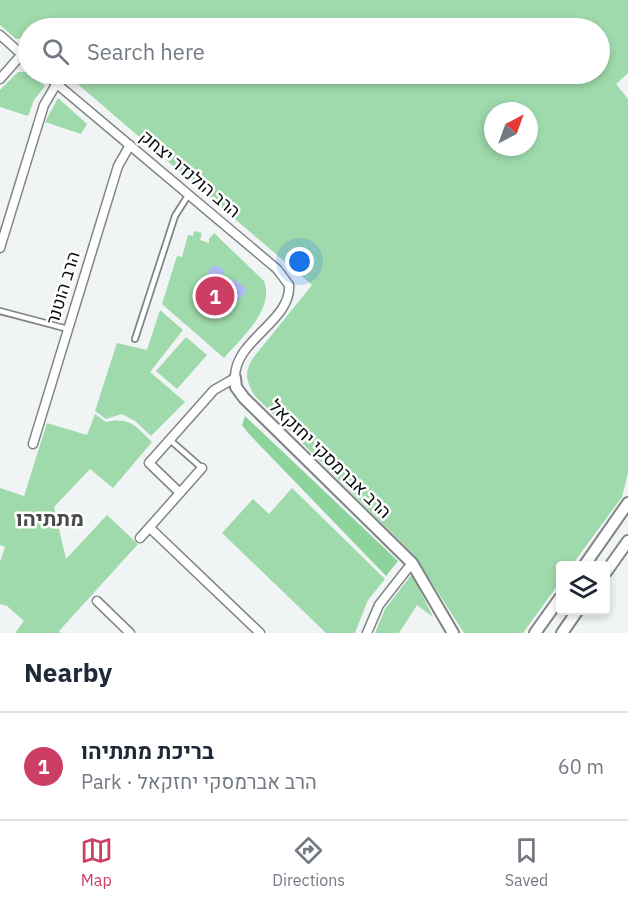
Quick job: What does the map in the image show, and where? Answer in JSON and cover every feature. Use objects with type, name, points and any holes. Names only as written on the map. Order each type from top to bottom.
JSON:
[{"type":"street","points":[[0,34],[18,51]]},
{"type":"street","points":[[0,79],[18,63]]},
{"type":"street","points":[[0,248],[44,105],[56,84]]},
{"type":"street","name":"הרב הולנדר יצחק","points":[[58,84],[286,279],[290,292],[281,309],[243,353],[234,368],[235,378]]},
{"type":"street","name":"הרב הוטנר","points":[[33,444],[118,166],[130,145]]},
{"type":"street","points":[[180,493],[150,463],[214,390],[235,378]]},
{"type":"street","name":"הרב אברמסקי יחזקאל","points":[[235,378],[236,387],[244,398],[411,563],[453,633]]},
{"type":"street","points":[[140,538],[202,468]]},
{"type":"street","points":[[587,561],[628,503]]},
{"type":"street","points":[[150,528],[260,633]]},
{"type":"street","points":[[610,566],[628,541]]},
{"type":"street","points":[[367,633],[379,605],[411,563]]},
{"type":"street","points":[[97,601],[130,633]]},
{"type":"street","points":[[536,633],[556,605]]},
{"type":"street","points":[[562,633],[575,615]]},
{"type":"lane","points":[[135,339],[175,216],[189,194]]},
{"type":"lane","points":[[0,311],[68,329]]},
{"type":"lane","points":[[170,440],[202,468]]},
{"type":"green space","points":[[0,0],[628,0],[628,73],[616,84],[628,99],[628,473],[622,497],[575,561],[556,561],[556,588],[523,633],[464,633],[414,555],[254,395],[247,376],[250,363],[312,285],[78,84],[610,84],[610,18],[18,18],[18,39],[0,25]]},
{"type":"green space","points":[[18,72],[18,84],[43,84],[45,86],[34,100],[28,116],[0,107],[0,90]]},
{"type":"green space","points":[[58,98],[87,124],[81,134],[45,122]]},
{"type":"green space","points":[[194,231],[202,233],[200,240],[209,243],[214,233],[264,281],[265,303],[260,313],[247,333],[224,358],[162,304],[177,256],[182,257],[188,235],[193,236]]},
{"type":"green space","points":[[160,310],[183,330],[150,372],[185,402],[151,436],[135,421],[122,414],[106,419],[95,411],[117,343],[147,350]]},
{"type":"green space","points":[[186,337],[207,355],[177,389],[156,371]]},
{"type":"green space","points":[[95,414],[106,422],[121,421],[132,424],[152,442],[113,488],[90,469],[54,507],[66,559],[107,515],[138,544],[59,631],[61,633],[15,633],[24,621],[7,606],[0,604],[0,562],[5,547],[0,545],[0,488],[24,496],[47,423],[87,435]]},
{"type":"green space","points":[[245,416],[398,561],[386,576],[249,434],[242,425]]},
{"type":"green space","points":[[292,488],[385,579],[368,600],[355,633],[326,633],[222,533],[253,499],[269,514]]},
{"type":"green space","points":[[412,574],[433,617],[417,605],[399,633],[375,633],[385,609]]},
{"type":"water","points":[[216,266],[224,274],[216,282],[208,274]]},
{"type":"water","points":[[233,278],[247,290],[222,319],[197,298],[201,292],[218,294]]},
{"type":"place","name":"בריכת מתתיהו","points":[[215,296]]},
{"type":"district","name":"מתתיהו","points":[[50,519]]}]
